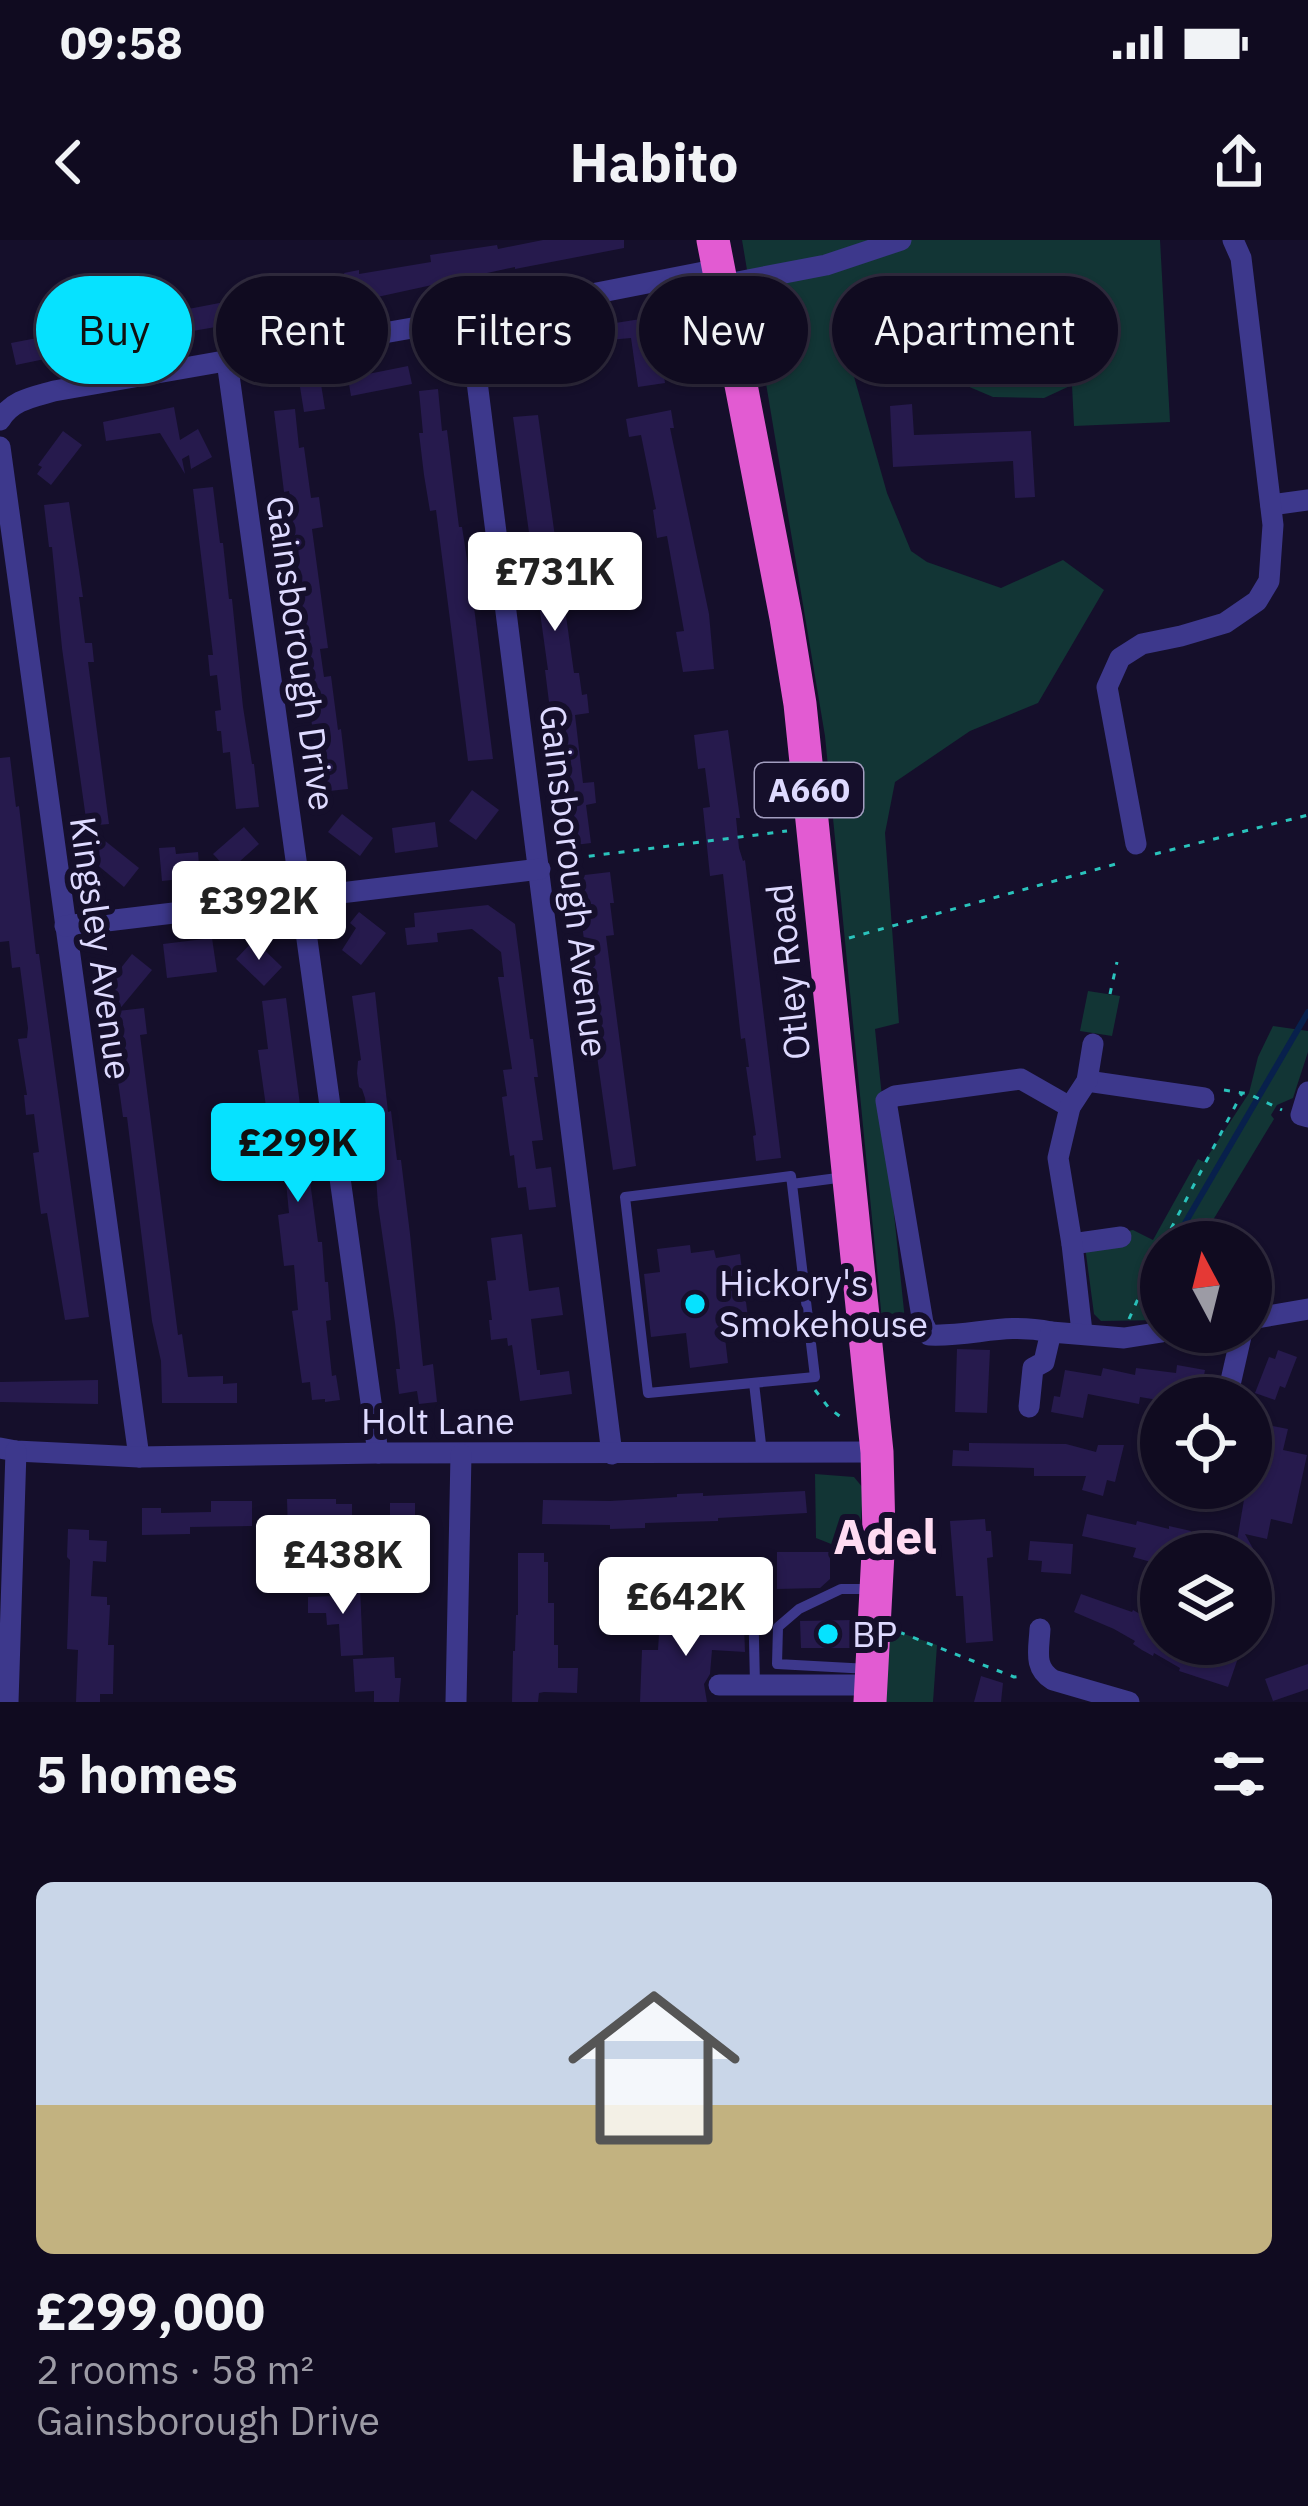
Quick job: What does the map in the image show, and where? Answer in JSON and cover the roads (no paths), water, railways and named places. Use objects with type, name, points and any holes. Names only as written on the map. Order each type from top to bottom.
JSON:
[{"type":"highway","name":"Otley Road","points":[[718,264],[800,704],[877,1452],[879,1534],[871,1685]]},
{"type":"street","points":[[615,286],[718,264],[826,265],[901,240]]},
{"type":"street","points":[[1136,844],[1107,687],[1120,658],[1142,644],[1226,623],[1257,601],[1268,580],[1273,552],[1241,258],[1233,240]]},
{"type":"street","points":[[3,415],[20,400],[54,391],[216,363]]},
{"type":"street","name":"Gainsborough Drive","points":[[230,384],[378,1454]]},
{"type":"street","name":"Gainsborough Avenue","points":[[478,384],[612,1454]]},
{"type":"street","name":"Kingsley Avenue","points":[[0,447],[139,1457]]},
{"type":"street","points":[[1271,506],[1308,500]]},
{"type":"street","points":[[65,926],[540,866]]},
{"type":"street","points":[[1082,1332],[1058,1158],[1070,1107],[1087,1081],[1093,1044]]},
{"type":"street","points":[[1070,1107],[1021,1078],[886,1100],[923,1323],[929,1335],[1028,1327],[1124,1338],[1140,1335]]},
{"type":"street","points":[[1087,1081],[1204,1098]]},
{"type":"street","points":[[1308,1092],[1301,1115],[1308,1117]]},
{"type":"street","points":[[1072,1244],[1121,1237]]},
{"type":"street","points":[[1272,1315],[1308,1310]]},
{"type":"street","points":[[1029,1407],[1033,1368],[1044,1362],[1051,1332]]},
{"type":"street","points":[[8,1450],[8,1702]]},
{"type":"street","name":"Holt Lane","points":[[8,1450],[139,1457],[877,1452]]},
{"type":"street","points":[[456,1702],[461,1454]]},
{"type":"street","points":[[1040,1629],[1038,1664],[1043,1674],[1129,1702]]},
{"type":"street","points":[[719,1685],[871,1685]]},
{"type":"lane","points":[[791,1176],[792,1184],[815,1377],[648,1393],[625,1197],[791,1176]]},
{"type":"lane","points":[[792,1184],[848,1176]]},
{"type":"lane","points":[[754,1383],[762,1453]]},
{"type":"lane","points":[[732,1581],[753,1594],[754,1685]]},
{"type":"lane","points":[[871,1685],[777,1664],[778,1627],[799,1610],[841,1589],[875,1589]]},
{"type":"waterway","points":[[1186,1221],[1308,1012]]},
{"type":"place","name":"Hickory's Smokehouse","points":[[695,1304]]},
{"type":"place","name":"BP","points":[[828,1634]]},
{"type":"district","name":"Adel","points":[[885,1537]]}]
